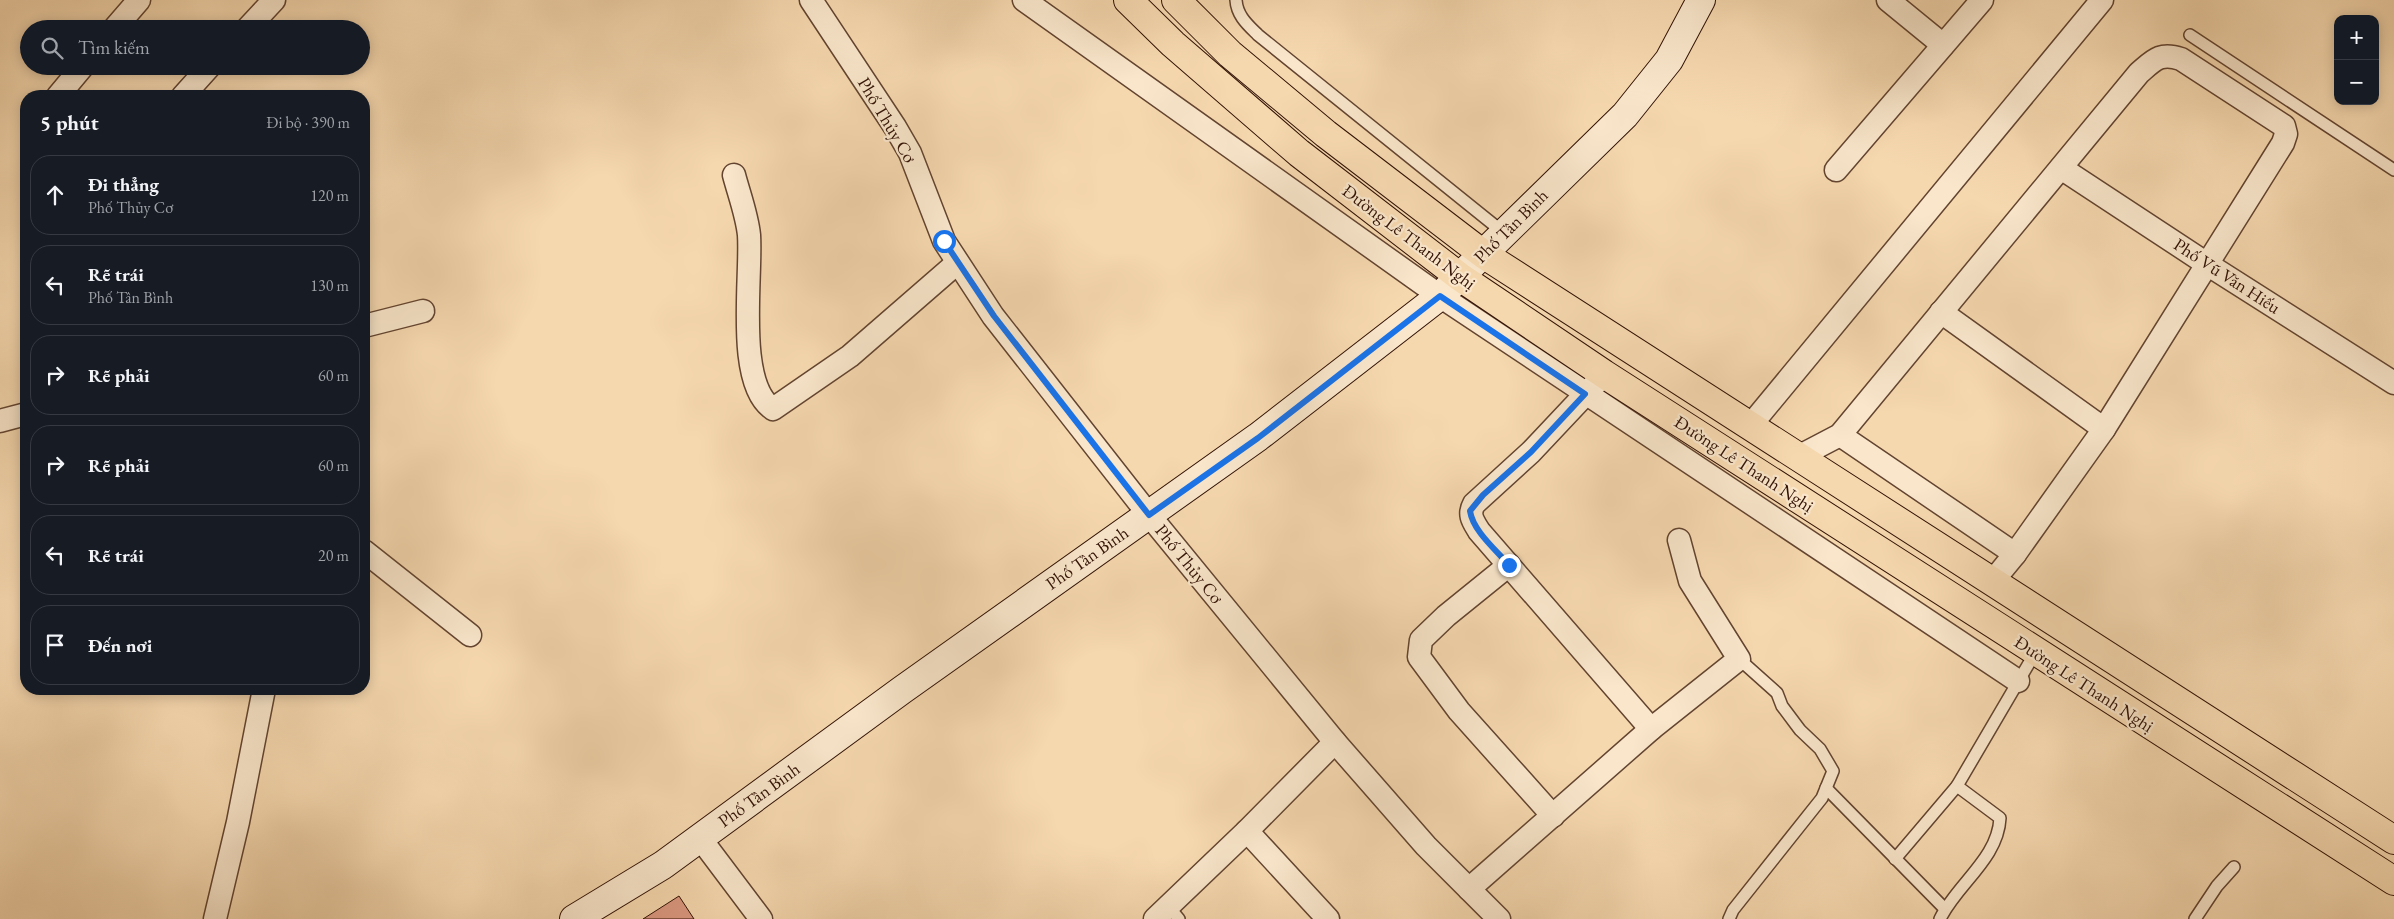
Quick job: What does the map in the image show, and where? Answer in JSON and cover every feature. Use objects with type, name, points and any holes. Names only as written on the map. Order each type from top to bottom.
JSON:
[{"type":"highway","name":"Đường Lê Thanh Nghị","points":[[1128,0],[1173,44],[1299,153],[1460,276],[1604,374],[2394,881]]},
{"type":"highway","name":"Đường Lê Thanh Nghị","points":[[1176,0],[1230,54],[1326,134],[1483,254],[2394,840]]},
{"type":"street","points":[[122,20],[139,0]]},
{"type":"street","points":[[255,20],[274,0]]},
{"type":"street","name":"Phố Thủy Cơ","points":[[811,0],[890,119],[910,154],[937,224],[957,263],[994,316],[1149,515],[1335,742],[1426,846],[1499,919]]},
{"type":"street","points":[[1024,0],[1440,296],[2018,681]]},
{"type":"street","name":"Phố Tân Bình","points":[[574,919],[663,865],[902,690],[1258,438],[1440,296],[1625,115],[1669,60],[1701,0]]},
{"type":"street","points":[[1888,0],[1943,45]]},
{"type":"street","points":[[1836,170],[1982,0]]},
{"type":"street","points":[[1750,426],[2102,0]]},
{"type":"street","points":[[1798,457],[1840,435],[2139,73],[2156,58],[2169,55],[2181,59],[2284,126],[2286,130],[2283,143],[2104,429],[2015,554],[1992,582]]},
{"type":"street","points":[[63,90],[76,75]]},
{"type":"street","points":[[188,90],[202,75]]},
{"type":"street","name":"Phố Vũ Văn Hiếu","points":[[2061,168],[2394,383]]},
{"type":"street","points":[[734,175],[749,234],[748,314],[752,372],[756,391],[766,405],[773,409],[850,356],[957,263]]},
{"type":"street","points":[[370,324],[423,311]]},
{"type":"street","points":[[1941,312],[2104,429]]},
{"type":"street","points":[[1604,374],[1531,452],[1483,495],[1470,511],[1471,518],[1479,531],[1650,729]]},
{"type":"street","points":[[0,421],[20,416]]},
{"type":"street","points":[[1840,435],[2015,554]]},
{"type":"street","points":[[1469,889],[1650,729],[1739,659],[1690,581],[1679,540]]},
{"type":"street","points":[[370,556],[470,635]]},
{"type":"street","points":[[1509,565],[1446,616],[1421,640],[1419,657],[1459,711],[1553,816]]},
{"type":"street","points":[[215,919],[238,822],[261,695]]},
{"type":"street","points":[[1167,915],[1335,742]]},
{"type":"street","points":[[1247,831],[1328,919]]},
{"type":"street","points":[[700,838],[761,919]]},
{"type":"lane","points":[[1236,0],[1237,10],[1243,20],[1258,36],[1504,233]]},
{"type":"lane","points":[[2190,35],[2394,170]]},
{"type":"lane","points":[[1895,859],[1957,786],[2036,653]]},
{"type":"lane","points":[[1729,919],[1733,910],[1822,798],[1833,771],[1820,749],[1800,730],[1782,706],[1778,693],[1739,659]]},
{"type":"lane","points":[[1826,788],[1895,859],[1943,914],[1986,856],[2000,826],[2000,818],[1957,786]]},
{"type":"lane","points":[[2195,919],[2217,886],[2234,867]]},
{"type":"building","points":[[679,896],[694,919],[643,919]]},
{"type":"route","points":[[944,241],[994,316],[1149,515],[1258,438],[1440,296],[1585,394],[1531,452],[1483,495],[1470,511],[1471,518],[1479,531],[1509,565]]}]
